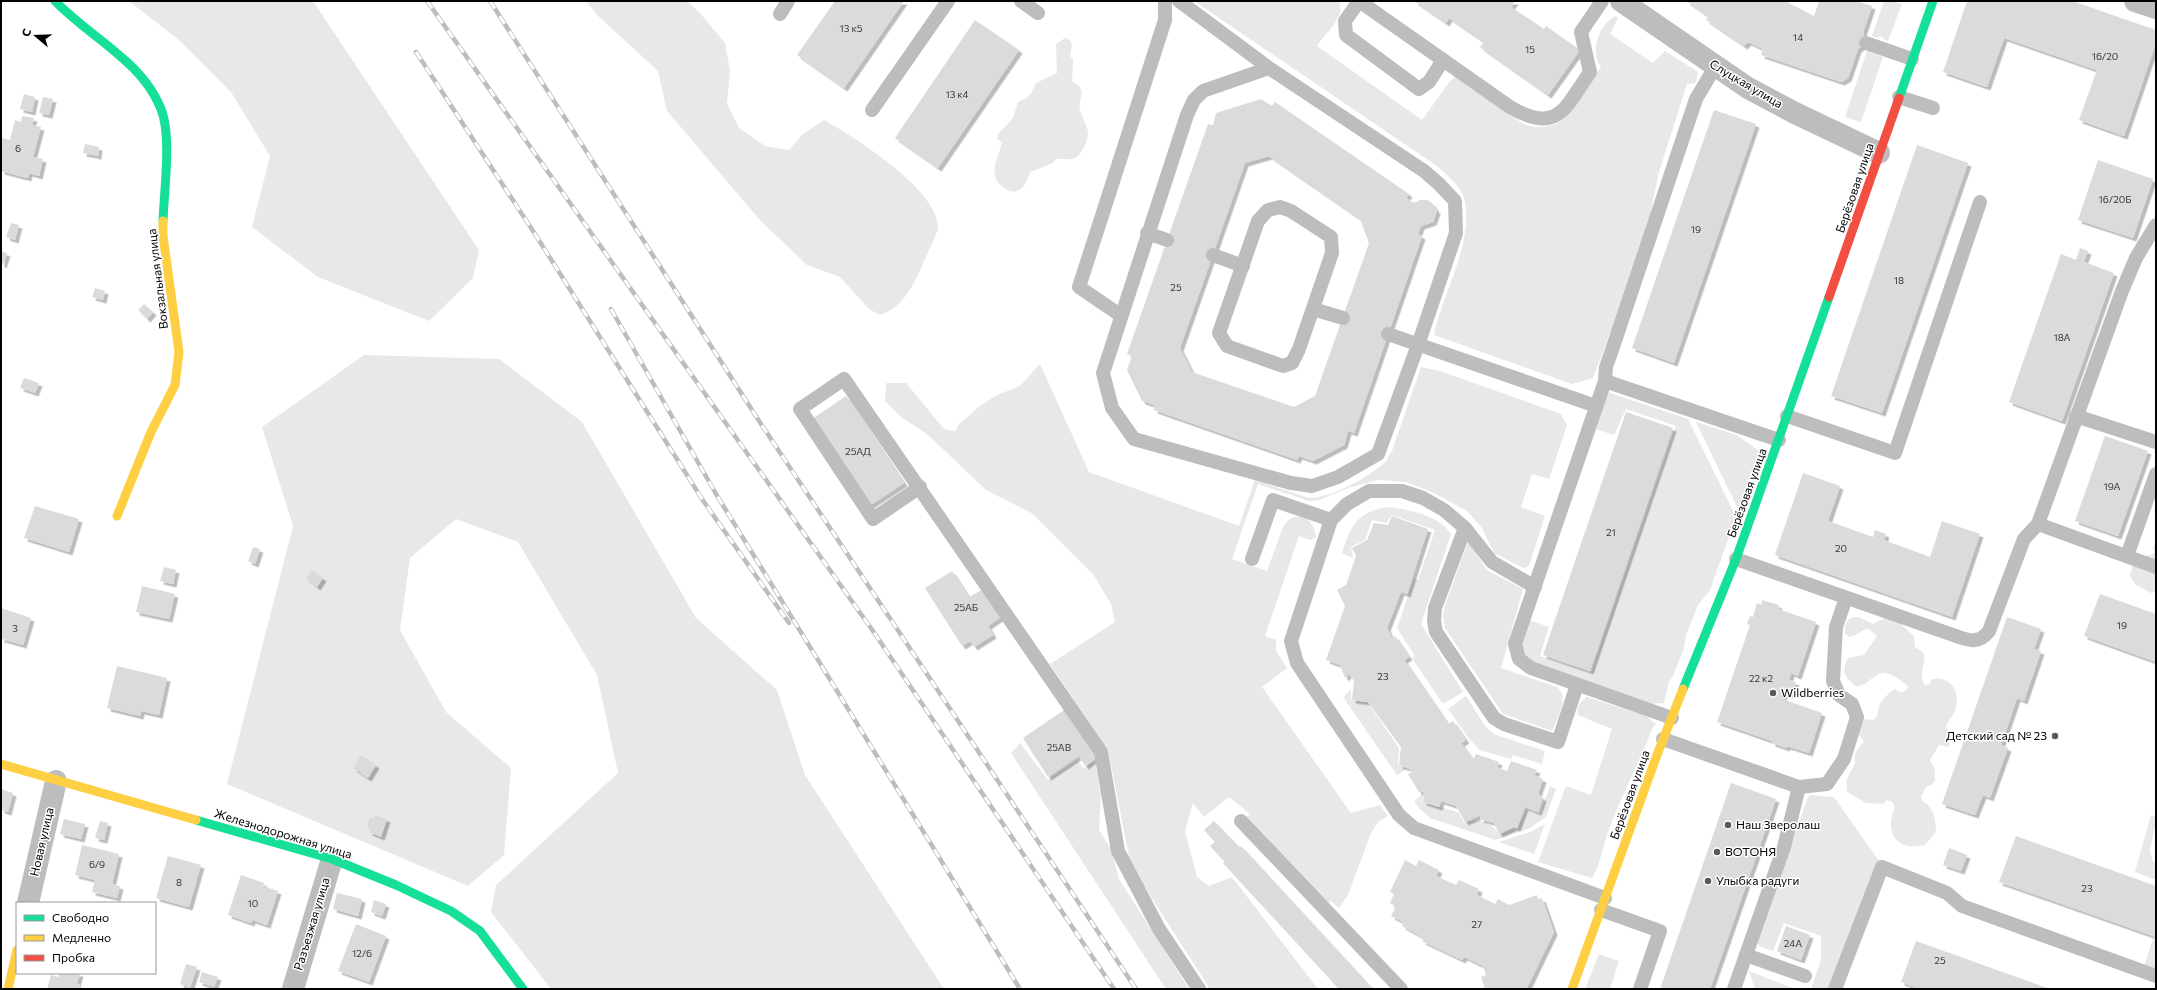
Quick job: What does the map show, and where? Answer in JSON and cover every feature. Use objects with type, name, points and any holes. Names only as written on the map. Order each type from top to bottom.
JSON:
[{"type":"street","name":"Вокзальная улица","points":[[55,1],[68,15],[121,56],[145,81],[161,109],[166,134],[163,236],[178,352],[175,385],[150,432],[117,516]]},
{"type":"street","points":[[2135,1],[2156,8]]},
{"type":"street","name":"Берёзовая улица","points":[[1572,989],[1663,739],[1736,559],[1899,97],[1930,2]]},
{"type":"street","name":"Слуцкая улица","points":[[1630,3],[1715,67],[1748,88],[1794,113],[1879,153]]},
{"type":"street","name":"Железнодорожная улица","points":[[1,764],[332,859],[396,885],[451,911],[480,931],[523,989]]},
{"type":"street","name":"Новая улица","points":[[28,902],[56,781]]},
{"type":"street","name":"Разъезжая улица","points":[[292,989],[332,859]]},
{"type":"street","points":[[8,989],[16,954]]},
{"type":"lane","points":[[780,14],[788,1]]},
{"type":"lane","points":[[872,110],[948,1]]},
{"type":"lane","points":[[1021,1],[1038,13]]},
{"type":"lane","points":[[1120,315],[1079,287],[1165,20],[1165,1]]},
{"type":"lane","points":[[1179,1],[1269,68],[1424,171],[1455,201],[1456,233],[1418,345],[1378,454],[1338,477],[1312,486],[1291,483],[1134,439],[1112,408],[1103,373],[1120,315],[1187,115],[1194,100],[1203,91],[1269,68]]},
{"type":"lane","points":[[1443,60],[1429,82],[1419,89],[1346,35],[1345,21],[1359,1],[1525,116],[1538,119],[1553,118],[1562,112],[1590,72],[1581,32],[1602,1]]},
{"type":"lane","points":[[1866,43],[1912,59]]},
{"type":"lane","points":[[1672,718],[1531,668],[1519,659],[1515,644],[1605,381],[1610,356],[1696,99],[1715,67]]},
{"type":"lane","points":[[1899,97],[1933,108]]},
{"type":"lane","points":[[1787,416],[1895,453],[1980,202]]},
{"type":"lane","points":[[1280,207],[1292,211],[1331,237],[1332,253],[1313,309],[1292,363],[1283,366],[1226,346],[1219,333],[1243,266],[1258,221],[1268,210],[1280,207]]},
{"type":"lane","points":[[1736,559],[1956,636],[1977,641],[1984,638],[1989,630],[2024,539],[2038,524],[2122,291],[2136,258],[2156,225]]},
{"type":"lane","points":[[1148,233],[1167,240]]},
{"type":"lane","points":[[1213,255],[1243,266]]},
{"type":"lane","points":[[1313,309],[1343,318]]},
{"type":"lane","points":[[1388,334],[1596,406]]},
{"type":"lane","points":[[920,488],[873,519],[800,408],[844,379],[920,488],[1101,752],[1118,851],[1159,929],[1199,989]]},
{"type":"lane","points":[[1605,381],[1779,440]]},
{"type":"lane","points":[[2076,416],[2156,442]]},
{"type":"lane","points":[[2127,556],[2156,474]]},
{"type":"lane","points":[[1535,587],[1492,562],[1465,528],[1444,510],[1423,498],[1402,490],[1369,491],[1347,504],[1331,520],[1291,641],[1298,663],[1399,814],[1414,828],[1603,904],[1660,931],[1640,989]]},
{"type":"lane","points":[[1252,560],[1272,500],[1331,520]]},
{"type":"lane","points":[[2038,524],[2156,567]]},
{"type":"lane","points":[[1465,528],[1435,608],[1434,621],[1436,632],[1486,708],[1494,718],[1504,724],[1558,742],[1577,685]]},
{"type":"lane","points":[[1663,739],[1798,787],[1827,784],[1844,760],[1857,717],[1852,704],[1839,695],[1833,681],[1836,627],[1846,598]]},
{"type":"lane","points":[[1734,989],[1784,847],[1798,787]]},
{"type":"lane","points":[[1241,821],[1401,989]]},
{"type":"lane","points":[[1835,989],[1882,867],[1947,892],[1962,906],[2156,976]]},
{"type":"lane","points":[[1746,955],[1805,976]]},
{"type":"shaded area","points":[[129,1],[313,1],[479,250],[473,278],[429,321],[318,277],[252,227],[270,156],[231,92],[180,41]]},
{"type":"shaded area","points":[[586,1],[687,1],[700,13],[725,43],[730,71],[727,104],[739,128],[765,146],[789,150],[803,134],[824,120],[873,151],[893,166],[910,182],[925,198],[935,213],[938,228],[914,283],[901,302],[888,312],[881,315],[870,310],[840,277],[807,265],[759,219],[667,111],[658,71],[597,15]]},
{"type":"shaded area","points":[[1194,1],[1339,1],[1340,13],[1334,25],[1317,46],[1422,120],[1450,81],[1455,77],[1525,125],[1535,127],[1550,126],[1559,122],[1564,119],[1601,67],[1596,54],[1596,46],[1600,32],[1609,20],[1615,16],[1618,18],[1610,34],[1653,63],[1665,51],[1698,72],[1696,83],[1687,84],[1659,172],[1650,215],[1620,307],[1593,378],[1572,384],[1434,335],[1456,268],[1465,232],[1466,215],[1464,198],[1460,189],[1434,164]]},
{"type":"shaded area","points":[[1884,1],[1894,1],[1902,4],[1888,41],[1883,39],[1883,37],[1879,36],[1878,38],[1872,36]]},
{"type":"shaded area","points":[[1065,38],[1070,40],[1072,45],[1070,56],[1073,59],[1072,81],[1082,91],[1080,110],[1088,131],[1086,143],[1081,152],[1075,158],[1056,159],[1053,163],[1030,172],[1026,182],[1020,190],[1007,190],[997,182],[994,172],[1002,142],[997,139],[998,134],[1013,118],[1018,102],[1030,95],[1036,83],[1057,73],[1056,44]]},
{"type":"shaded area","points":[[1867,51],[1883,57],[1861,122],[1845,117]]},
{"type":"shaded area","points":[[364,355],[499,359],[582,422],[696,618],[777,690],[805,775],[944,989],[551,989],[491,912],[496,885],[618,773],[597,675],[518,542],[456,519],[410,558],[400,630],[446,712],[511,768],[504,855],[468,886],[227,784],[293,526],[262,427]]},
{"type":"shaded area","points":[[1040,364],[1089,472],[1239,526],[1255,480],[1309,498],[1318,497],[1350,486],[1370,474],[1386,461],[1392,451],[1421,367],[1440,371],[1561,414],[1567,425],[1549,479],[1532,474],[1521,507],[1545,516],[1529,566],[1523,568],[1494,553],[1482,528],[1467,511],[1434,493],[1406,482],[1378,480],[1348,488],[1319,500],[1309,501],[1258,484],[1232,559],[1267,571],[1283,527],[1293,518],[1303,517],[1308,520],[1312,524],[1316,537],[1310,540],[1299,536],[1265,636],[1276,640],[1276,651],[1287,668],[1262,687],[1351,813],[1380,805],[1388,816],[1379,821],[1371,833],[1348,895],[1339,908],[1331,901],[1327,905],[1245,818],[1250,814],[1229,797],[1204,817],[1193,803],[1185,831],[1197,877],[1209,886],[1232,877],[1318,989],[1210,989],[1137,875],[1130,861],[1108,750],[1050,664],[1115,622],[1111,604],[1093,574],[1033,514],[986,490],[927,434],[901,417],[885,401],[886,383],[906,383],[944,429],[955,431],[959,424],[980,406],[995,396],[1020,386]]},
{"type":"shaded area","points":[[1607,392],[1688,419],[1736,517],[1710,590],[1698,605],[1686,635],[1684,648],[1673,676],[1669,682],[1664,703],[1648,704],[1533,666],[1520,650],[1529,620],[1549,627],[1540,656],[1591,673],[1676,426],[1626,409],[1614,435],[1595,429]]},
{"type":"shaded area","points":[[1696,422],[1737,435],[1759,451],[1738,509]]},
{"type":"shaded area","points":[[1388,507],[1423,514],[1439,522],[1451,534],[1421,624],[1463,692],[1443,704],[1412,658],[1415,656],[1397,628],[1414,579],[1418,580],[1435,530],[1392,515],[1386,523],[1372,520],[1365,540],[1351,547],[1353,558],[1342,553],[1352,527],[1362,516],[1377,509]]},
{"type":"shaded area","points":[[2156,541],[2156,591],[2151,593],[2136,585],[2130,576],[2133,564],[2140,556],[2151,555],[2155,552],[2153,547]]},
{"type":"shaded area","points":[[1468,542],[1487,570],[1523,589],[1501,668],[1557,687],[1561,692],[1562,702],[1552,731],[1503,714],[1445,628],[1443,615],[1445,605]]},
{"type":"shaded area","points":[[1853,617],[1859,617],[1873,624],[1888,617],[1894,618],[1914,636],[1915,647],[1924,653],[1922,677],[1925,685],[1930,684],[1932,679],[1944,679],[1949,682],[1955,690],[1957,701],[1955,710],[1946,726],[1951,736],[1949,747],[1939,745],[1930,760],[1935,770],[1935,781],[1926,787],[1921,797],[1930,807],[1936,826],[1936,832],[1925,845],[1907,846],[1900,843],[1895,838],[1892,832],[1891,824],[1895,807],[1892,802],[1887,800],[1883,804],[1866,803],[1847,792],[1846,781],[1855,763],[1855,753],[1864,741],[1857,733],[1862,719],[1873,720],[1877,715],[1880,703],[1886,696],[1895,689],[1899,692],[1904,692],[1908,687],[1904,682],[1896,677],[1885,673],[1878,675],[1861,686],[1853,684],[1848,679],[1844,668],[1848,658],[1864,655],[1877,636],[1869,629],[1849,637],[1845,634],[1846,624]]},
{"type":"shaded area","points":[[1351,690],[1351,700],[1368,703],[1399,748],[1398,765],[1407,769],[1397,775],[1343,697]]},
{"type":"shaded area","points":[[1466,696],[1485,726],[1494,734],[1545,751],[1542,764],[1513,755],[1511,759],[1480,750],[1470,740],[1448,709]]},
{"type":"shaded area","points":[[1587,697],[1646,716],[1657,725],[1654,725],[1614,816],[1598,866],[1592,878],[1538,862],[1566,786],[1591,795],[1612,729],[1578,715],[1579,704]]},
{"type":"shaded area","points":[[1020,743],[1048,780],[1077,760],[1084,768],[1095,761],[1101,796],[1099,830],[1111,849],[1119,879],[1189,989],[1166,989],[1011,753]]},
{"type":"shaded area","points":[[1550,786],[1556,789],[1546,817],[1528,829],[1495,840],[1430,818],[1414,801],[1423,794],[1422,802],[1458,812],[1464,822],[1474,820],[1484,822],[1492,826],[1499,834],[1513,828],[1517,829],[1526,809],[1540,814]]},
{"type":"shaded area","points":[[1811,795],[1834,797],[1879,861],[1829,989],[1811,989],[1821,960],[1821,936],[1784,923],[1773,951],[1759,946],[1757,941],[1808,797]]},
{"type":"shaded area","points":[[2151,815],[2156,817],[2156,830],[2154,830],[2150,851],[2153,862],[2156,863],[2156,880],[2135,872]]},
{"type":"shaded area","points":[[1545,824],[1534,854],[1499,842],[1530,832]]},
{"type":"shaded area","points":[[2153,939],[2156,940],[2156,970],[2144,966]]},
{"type":"shaded area","points":[[1599,954],[1619,961],[1610,989],[1585,989]]},
{"type":"shaded area","points":[[1749,971],[1795,989],[1755,989]]},
{"type":"building","points":[[835,1],[904,1],[844,88],[797,55]]},
{"type":"building","points":[[1414,1],[1515,1],[1511,7],[1544,29],[1546,26],[1580,50],[1548,95],[1480,47],[1484,42],[1449,18],[1446,23]]},
{"type":"building","points":[[1686,1],[1785,1],[1814,16],[1819,1],[1856,1],[1872,6],[1863,33],[1866,43],[1858,49],[1848,78],[1841,82],[1761,55],[1763,49],[1748,42],[1744,46],[1706,20],[1708,16]]},
{"type":"building","points":[[1967,1],[2072,1],[2156,30],[2156,43],[2124,136],[2079,120],[2097,70],[2004,38],[1987,87],[1943,72]]},
{"type":"building","points":[[975,20],[1019,50],[938,168],[895,138]]},
{"type":"building","points":[[24,94],[35,97],[32,112],[20,109]]},
{"type":"building","points":[[43,97],[53,99],[49,115],[39,113]]},
{"type":"building","points":[[1261,99],[1272,106],[1275,102],[1409,194],[1406,198],[1414,203],[1420,200],[1427,200],[1432,203],[1437,211],[1433,222],[1421,226],[1418,234],[1422,236],[1354,433],[1348,431],[1344,445],[1313,461],[1299,456],[1297,460],[1154,410],[1155,405],[1142,401],[1127,370],[1132,356],[1127,354],[1208,124],[1213,125],[1216,113]],"holes":[[[1269,156],[1360,219],[1369,243],[1315,396],[1294,407],[1192,372],[1180,348],[1245,163]]]},
{"type":"building","points":[[1714,110],[1756,124],[1674,363],[1632,348]]},
{"type":"building","points":[[22,116],[34,118],[32,125],[41,127],[33,157],[43,159],[39,176],[29,173],[28,178],[1,171],[1,138],[10,140],[15,120],[21,122]]},
{"type":"building","points":[[85,144],[99,147],[98,156],[83,153]]},
{"type":"building","points":[[1917,145],[1968,163],[1882,413],[1831,396]]},
{"type":"building","points":[[2098,160],[2153,179],[2133,238],[2078,220]]},
{"type":"building","points":[[11,223],[19,225],[15,240],[6,237]]},
{"type":"building","points":[[2080,248],[2088,251],[2084,262],[2114,273],[2062,421],[2009,402],[2061,254],[2076,260]]},
{"type":"building","points":[[1,251],[7,253],[3,265],[1,264]]},
{"type":"building","points":[[95,288],[105,291],[103,300],[92,297]]},
{"type":"building","points":[[144,304],[153,312],[147,319],[138,310]]},
{"type":"building","points":[[24,378],[39,383],[35,393],[20,388]]},
{"type":"building","points":[[846,396],[904,483],[869,506],[812,419]]},
{"type":"building","points":[[1626,412],[1673,428],[1590,671],[1543,655]]},
{"type":"building","points":[[2105,436],[2148,451],[2118,536],[2075,521]]},
{"type":"building","points":[[1803,473],[1840,486],[1828,521],[1873,537],[1875,530],[1886,534],[1884,540],[1930,557],[1942,521],[1980,534],[1952,617],[1775,555]]},
{"type":"building","points":[[35,506],[79,519],[69,552],[24,538]]},
{"type":"building","points":[[1392,516],[1428,529],[1407,594],[1401,592],[1387,628],[1392,638],[1395,636],[1409,657],[1404,660],[1448,724],[1453,721],[1466,740],[1461,743],[1472,758],[1474,759],[1476,754],[1499,762],[1497,767],[1507,771],[1511,761],[1537,770],[1534,775],[1543,779],[1538,794],[1543,798],[1538,812],[1525,807],[1517,828],[1514,827],[1499,834],[1494,823],[1480,819],[1481,815],[1465,822],[1456,806],[1441,801],[1439,807],[1423,802],[1424,792],[1419,792],[1408,774],[1412,772],[1410,769],[1399,765],[1401,747],[1368,702],[1352,700],[1354,681],[1349,674],[1345,678],[1340,665],[1326,660],[1345,606],[1337,590],[1346,585],[1356,556],[1352,548],[1367,540],[1374,523],[1388,525]]},
{"type":"building","points":[[253,547],[260,549],[255,564],[248,561]]},
{"type":"building","points":[[164,567],[176,570],[173,584],[160,581]]},
{"type":"building","points":[[312,570],[323,578],[317,587],[306,578]]},
{"type":"building","points":[[952,571],[969,597],[983,589],[1001,617],[988,626],[993,635],[974,647],[970,641],[962,646],[925,588]]},
{"type":"building","points":[[142,586],[175,594],[169,619],[136,612]]},
{"type":"building","points":[[2100,594],[2156,614],[2156,662],[2084,636]]},
{"type":"building","points":[[1762,600],[1779,605],[1778,609],[1816,622],[1798,676],[1791,673],[1789,680],[1796,682],[1791,695],[1785,693],[1782,699],[1822,713],[1809,753],[1787,746],[1786,748],[1772,743],[1772,741],[1717,722],[1750,625],[1747,624],[1750,616],[1753,617],[1757,603],[1761,605]]},
{"type":"building","points":[[1,608],[31,618],[23,645],[2,639],[1,641]]},
{"type":"building","points":[[2007,617],[2041,629],[2034,649],[2041,651],[2024,701],[2017,698],[2001,745],[2008,748],[1990,798],[1983,795],[1975,815],[1942,804]]},
{"type":"building","points":[[117,666],[167,678],[159,715],[141,711],[140,716],[107,708]]},
{"type":"building","points":[[1064,710],[1096,758],[1085,766],[1079,756],[1048,777],[1023,738]]},
{"type":"building","points":[[361,755],[376,765],[368,778],[353,768]]},
{"type":"building","points":[[1731,783],[1776,799],[1710,989],[1660,989]]},
{"type":"building","points":[[1,789],[13,793],[8,812],[1,810]]},
{"type":"building","points":[[375,815],[387,819],[381,837],[369,832],[370,828],[367,826],[370,817],[374,819]]},
{"type":"building","points":[[64,819],[85,824],[81,839],[60,834]]},
{"type":"building","points":[[100,821],[108,823],[104,840],[95,838]]},
{"type":"building","points":[[1214,821],[1240,848],[1241,846],[1373,989],[1339,989],[1223,863],[1225,862],[1210,846],[1215,842],[1204,830]]},
{"type":"building","points":[[2016,836],[2156,886],[2156,937],[1999,882]]},
{"type":"building","points":[[82,845],[119,854],[112,884],[120,886],[117,898],[92,892],[95,880],[75,875]]},
{"type":"building","points":[[1949,848],[1967,855],[1961,871],[1943,865]]},
{"type":"building","points":[[168,856],[201,865],[189,907],[156,898]]},
{"type":"building","points":[[1405,860],[1416,866],[1419,860],[1439,870],[1436,876],[1456,885],[1459,880],[1479,889],[1477,895],[1495,904],[1498,899],[1509,905],[1537,895],[1538,900],[1542,898],[1554,932],[1527,988],[1485,989],[1481,977],[1486,975],[1483,966],[1464,957],[1462,960],[1422,941],[1424,938],[1402,926],[1403,922],[1391,916],[1396,906],[1390,903],[1394,894],[1390,892]]},
{"type":"building","points":[[241,875],[264,883],[263,886],[278,891],[267,925],[252,920],[251,923],[228,915]]},
{"type":"building","points":[[337,893],[362,899],[358,916],[333,909]]},
{"type":"building","points":[[374,900],[386,904],[382,916],[371,912]]},
{"type":"building","points":[[356,924],[386,936],[369,982],[338,971]]},
{"type":"building","points":[[1786,926],[1810,935],[1801,960],[1777,951]]},
{"type":"building","points":[[1916,941],[2050,989],[1919,989],[1901,982]]},
{"type":"building","points":[[186,964],[197,967],[190,988],[180,984]]},
{"type":"building","points":[[202,972],[218,977],[214,987],[199,982]]},
{"type":"building","points":[[60,974],[80,974],[77,984],[80,985],[79,989],[47,989],[51,975],[58,977]]},
{"type":"railway","points":[[427,1],[873,631],[1114,989]]},
{"type":"railway","points":[[490,1],[761,424],[1136,989]]},
{"type":"railway","points":[[416,52],[535,234],[704,502],[789,623]]},
{"type":"railway","points":[[611,309],[716,494],[1020,989]]},
{"type":"traffic: fast","points":[[55,1],[132,67],[144,80],[158,102],[164,120],[167,148],[163,221]]},
{"type":"traffic: fast","points":[[1899,98],[1933,1]]},
{"type":"traffic: fast","points":[[1683,689],[1736,559],[1829,297]]},
{"type":"traffic: fast","points":[[196,820],[332,859],[396,885],[451,911],[480,931],[523,989]]},
{"type":"traffic: slow","points":[[117,516],[151,432],[175,385],[179,352],[163,236],[163,221]]},
{"type":"traffic: slow","points":[[1572,989],[1657,755],[1683,689]]},
{"type":"traffic: slow","points":[[1,764],[196,820]]},
{"type":"traffic: slow","points":[[8,989],[16,954]]},
{"type":"traffic: jam","points":[[1829,297],[1899,98]]},
{"type":"place","name":"Wildberries","points":[[1773,693]]},
{"type":"place","name":"Детский сад № 23","points":[[2055,736]]},
{"type":"place","name":"Наш Зверолаш","points":[[1728,825]]},
{"type":"place","name":"ВОТОНЯ","points":[[1717,852]]},
{"type":"place","name":"Улыбка радуги","points":[[1708,881]]}]
